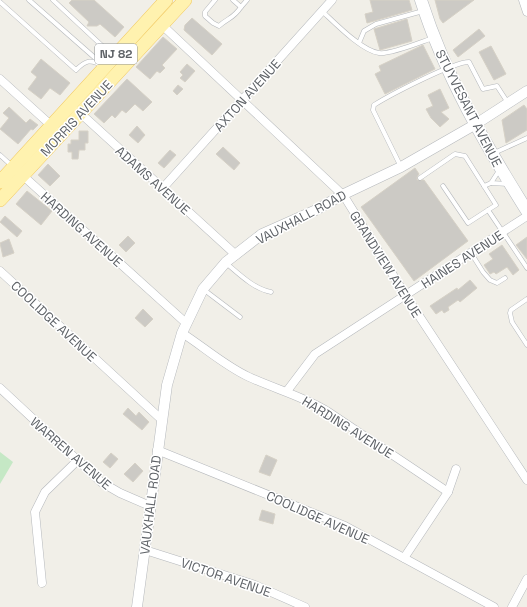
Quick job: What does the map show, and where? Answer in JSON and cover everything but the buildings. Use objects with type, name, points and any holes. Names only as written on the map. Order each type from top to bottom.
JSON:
[{"type":"main road","name":"MORRIS AVENUE","points":[[0,200],[18,171],[75,109],[162,25],[185,0]]},
{"type":"main road","name":"MORRIS AVENUE","points":[[75,109],[105,67],[162,1]]},
{"type":"main road","name":"STUYVESANT AVENUE","points":[[423,5],[434,38],[447,69],[491,154],[527,212]]},
{"type":"main road","name":"MORRIS AVENUE","points":[[0,182],[18,171]]},
{"type":"street","name":"AXTON AVENUE","points":[[162,189],[332,0]]},
{"type":"street","points":[[523,0],[527,12]]},
{"type":"street","name":"GRANDVIEW AVENUE","points":[[162,25],[342,195],[406,296],[527,480]]},
{"type":"street","points":[[0,79],[56,130]]},
{"type":"street","name":"VAUXHALL ROAD","points":[[137,607],[157,450],[167,385],[182,333],[203,289],[225,263],[262,234],[316,210],[342,195],[401,167],[476,124],[527,91]]},
{"type":"street","name":"ADAMS AVENUE","points":[[75,109],[162,189],[236,254]]},
{"type":"street","name":"HARDING AVENUE","points":[[18,171],[186,323]]},
{"type":"street","name":"HAINES AVENUE","points":[[287,391],[315,354],[527,216]]},
{"type":"street","name":"COOLIDGE AVENUE","points":[[0,271],[162,420]]},
{"type":"street","name":"HARDING AVENUE","points":[[182,333],[233,368],[248,376],[307,399],[448,492]]},
{"type":"street","name":"WARREN AVENUE","points":[[0,388],[109,488],[150,506]]},
{"type":"street","name":"COOLIDGE AVENUE","points":[[157,450],[346,526],[494,607]]},
{"type":"street","points":[[42,583],[34,512],[45,492],[78,460]]},
{"type":"street","points":[[404,558],[448,492],[456,469]]},
{"type":"street","name":"VICTOR AVENUE","points":[[145,550],[255,585],[305,607]]},
{"type":"street","points":[[512,607],[527,580]]},
{"type":"lane","points":[[29,0],[105,67]]},
{"type":"lane","points":[[52,0],[114,57]]},
{"type":"lane","points":[[215,0],[205,12],[205,16],[219,26],[224,21],[235,17],[247,0]]},
{"type":"lane","points":[[233,0],[241,7]]},
{"type":"lane","points":[[0,2],[76,70],[84,62],[89,60],[105,67]]},
{"type":"lane","points":[[359,43],[364,31],[376,24],[423,5]]},
{"type":"lane","points":[[322,11],[359,43],[380,54],[434,38]]},
{"type":"lane","points":[[401,167],[373,110],[374,105],[386,98],[463,62],[469,62],[483,89],[496,86],[509,104]]},
{"type":"lane","points":[[491,154],[527,138]]},
{"type":"lane","points":[[420,178],[455,154],[460,154],[467,159],[496,205],[468,223],[443,186]]},
{"type":"lane","points":[[0,155],[18,171]]},
{"type":"lane","points":[[491,183],[500,169]]},
{"type":"lane","points":[[484,186],[491,183],[510,184]]},
{"type":"lane","points":[[488,210],[504,231],[527,268]]},
{"type":"lane","points":[[471,253],[490,280],[497,283],[505,278]]},
{"type":"lane","points":[[225,263],[254,285],[265,291],[271,292]]},
{"type":"lane","points":[[203,289],[240,318]]},
{"type":"lane","points":[[526,302],[510,313],[512,322],[527,345]]},
{"type":"green space","points":[[0,452],[13,462],[0,484]]}]
